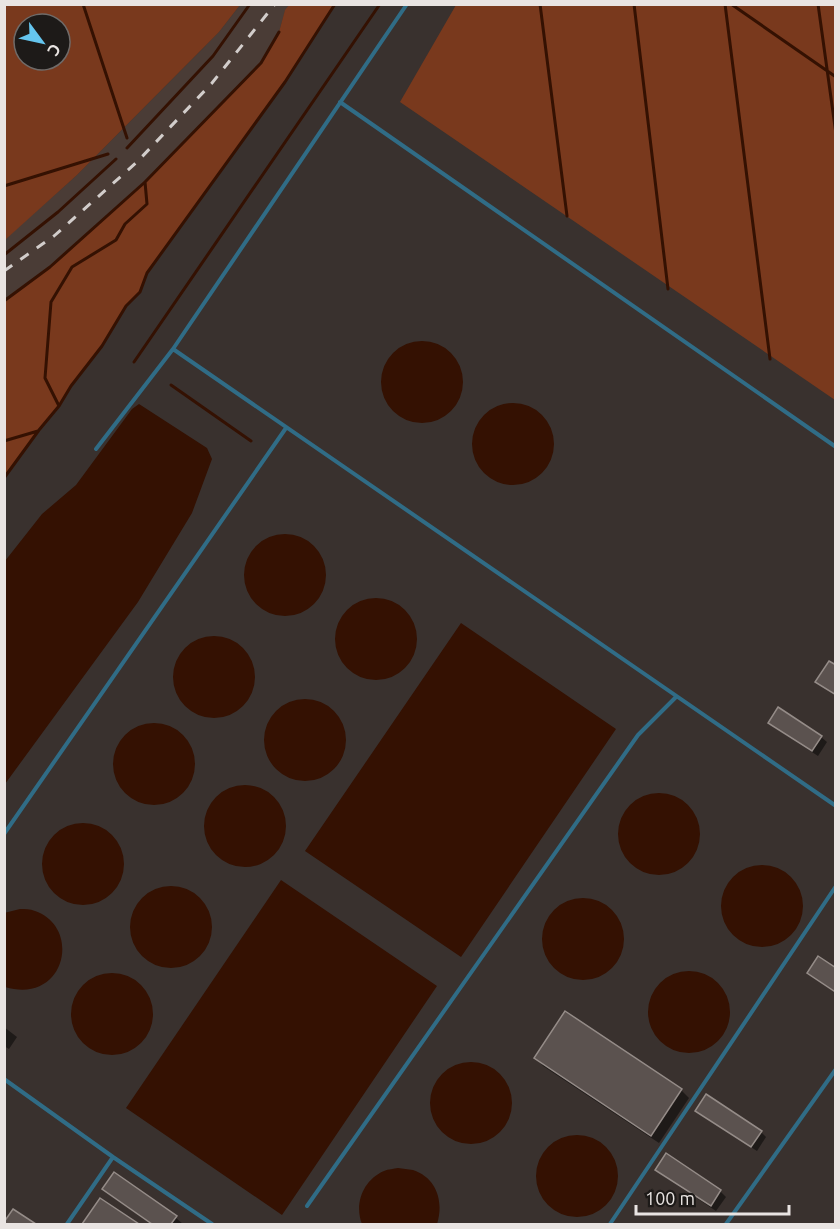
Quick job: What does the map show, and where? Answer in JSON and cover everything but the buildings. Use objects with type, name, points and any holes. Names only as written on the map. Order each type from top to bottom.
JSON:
[{"type":"lane","points":[[96,449],[173,349],[407,4]]},
{"type":"lane","points":[[340,102],[836,447]]},
{"type":"lane","points":[[173,349],[836,807]]},
{"type":"lane","points":[[4,834],[286,428]]},
{"type":"lane","points":[[307,1206],[638,735],[676,697]]},
{"type":"lane","points":[[610,1224],[836,886]]},
{"type":"lane","points":[[726,1224],[836,1069]]},
{"type":"lane","points":[[4,1079],[212,1224]]},
{"type":"lane","points":[[67,1224],[113,1157]]},
{"type":"shaded area","points":[[5,4],[240,5],[219,32],[77,175],[5,240]]},
{"type":"shaded area","points":[[240,5],[289,5],[279,32],[261,63],[145,182],[50,267],[5,301],[4,240],[77,175],[219,32]]},
{"type":"shaded area","points":[[289,5],[335,5],[285,82],[147,273],[140,292],[126,306],[102,346],[5,478],[5,301],[50,267],[145,182],[261,63],[279,32],[285,10]]},
{"type":"shaded area","points":[[456,5],[835,5],[835,400],[400,102]]},
{"type":"shaded area","points":[[422,341],[438,344],[451,353],[460,366],[463,382],[460,398],[451,411],[438,420],[422,423],[406,420],[393,411],[384,398],[381,382],[384,366],[393,353],[406,344]]},
{"type":"shaded area","points":[[513,403],[529,406],[542,415],[551,428],[554,444],[551,460],[542,473],[529,482],[513,485],[497,482],[484,473],[475,460],[472,444],[475,428],[484,415],[497,406]]},
{"type":"shaded area","points":[[139,404],[207,448],[212,459],[192,513],[138,602],[5,784],[5,561],[42,514],[76,485],[132,409]]},
{"type":"shaded area","points":[[285,534],[301,537],[314,546],[323,559],[326,575],[323,591],[314,604],[301,613],[285,616],[269,613],[256,604],[247,591],[244,575],[247,559],[256,546],[269,537]]},
{"type":"shaded area","points":[[376,598],[392,601],[405,610],[414,623],[417,639],[414,655],[405,668],[392,677],[376,680],[360,677],[347,668],[338,655],[335,639],[338,623],[347,610],[360,601]]},
{"type":"shaded area","points":[[461,623],[616,729],[461,957],[305,851]]},
{"type":"shaded area","points":[[214,636],[230,639],[243,648],[252,661],[255,677],[252,693],[243,706],[230,715],[214,718],[198,715],[185,706],[176,693],[173,677],[176,661],[185,648],[198,639]]},
{"type":"shaded area","points":[[305,699],[321,702],[334,711],[343,724],[346,740],[343,756],[334,769],[321,778],[305,781],[289,778],[276,769],[267,756],[264,740],[267,724],[276,711],[289,702]]},
{"type":"shaded area","points":[[154,723],[170,726],[183,735],[192,748],[195,764],[192,780],[183,793],[170,802],[154,805],[138,802],[125,793],[116,780],[113,764],[116,748],[125,735],[138,726]]},
{"type":"shaded area","points":[[245,785],[261,788],[274,797],[283,810],[286,826],[283,842],[274,855],[261,864],[245,867],[229,864],[216,855],[207,842],[204,826],[207,810],[216,797],[229,788]]},
{"type":"shaded area","points":[[659,793],[675,796],[688,805],[697,818],[700,834],[697,850],[688,863],[675,872],[659,875],[643,872],[630,863],[621,850],[618,834],[621,818],[630,805],[643,796]]},
{"type":"shaded area","points":[[83,823],[99,826],[112,835],[121,848],[124,864],[121,880],[112,893],[99,902],[83,905],[67,902],[54,893],[45,880],[42,864],[45,848],[54,835],[67,826]]},
{"type":"shaded area","points":[[762,865],[778,868],[791,877],[800,890],[803,906],[800,922],[791,935],[778,944],[762,947],[746,944],[733,935],[724,922],[721,906],[724,890],[733,877],[746,868]]},
{"type":"shaded area","points":[[281,880],[437,986],[282,1215],[126,1108]]},
{"type":"shaded area","points":[[171,886],[187,889],[200,898],[209,911],[212,927],[209,943],[200,956],[187,965],[171,968],[155,965],[142,956],[133,943],[130,927],[133,911],[142,898],[155,889]]},
{"type":"shaded area","points":[[583,898],[599,901],[612,910],[621,923],[624,939],[621,955],[612,968],[599,977],[583,980],[567,977],[554,968],[545,955],[542,939],[545,923],[554,910],[567,901]]},
{"type":"shaded area","points":[[20,909],[35,911],[50,920],[59,932],[62,947],[60,962],[54,975],[42,985],[26,990],[5,987],[4,913]]},
{"type":"shaded area","points":[[689,971],[705,974],[718,983],[727,996],[730,1012],[727,1028],[718,1041],[705,1050],[689,1053],[673,1050],[660,1041],[651,1028],[648,1012],[651,996],[660,983],[673,974]]},
{"type":"shaded area","points":[[112,973],[128,976],[141,985],[150,998],[153,1014],[150,1030],[141,1043],[128,1052],[112,1055],[96,1052],[83,1043],[74,1030],[71,1014],[74,998],[83,985],[96,976]]},
{"type":"shaded area","points":[[471,1062],[487,1065],[500,1074],[509,1087],[512,1103],[509,1119],[500,1132],[487,1141],[471,1144],[455,1141],[442,1132],[433,1119],[430,1103],[433,1087],[442,1074],[455,1065]]},
{"type":"shaded area","points":[[577,1135],[593,1138],[606,1147],[615,1160],[618,1176],[615,1192],[606,1205],[593,1214],[577,1217],[561,1214],[548,1205],[539,1192],[536,1176],[539,1160],[548,1147],[561,1138]]},
{"type":"shaded area","points":[[398,1168],[413,1170],[433,1185],[440,1207],[437,1224],[362,1224],[359,1209],[366,1186],[377,1175],[386,1170]]},
{"type":"waterway","points":[[83,4],[127,138]]},
{"type":"waterway","points":[[127,148],[213,56],[250,4]]},
{"type":"waterway","points":[[4,478],[102,346],[126,306],[140,292],[147,273],[285,82],[335,4]]},
{"type":"waterway","points":[[134,362],[380,4]]},
{"type":"waterway","points":[[540,4],[567,216]]},
{"type":"waterway","points":[[634,4],[668,289]]},
{"type":"waterway","points":[[725,4],[770,359]]},
{"type":"waterway","points":[[731,4],[836,77]]},
{"type":"waterway","points":[[818,4],[836,134]]},
{"type":"waterway","points":[[4,301],[50,267],[145,182],[261,63],[279,32]]},
{"type":"waterway","points":[[4,186],[108,154]]},
{"type":"waterway","points":[[4,255],[58,212],[116,159]]},
{"type":"waterway","points":[[59,406],[45,378],[51,302],[72,267],[116,240],[125,224],[147,204],[145,182]]},
{"type":"waterway","points":[[171,385],[251,441]]},
{"type":"waterway","points":[[4,441],[38,431]]},
{"type":"railway","points":[[4,271],[54,236],[137,162],[212,83],[275,4]]}]
